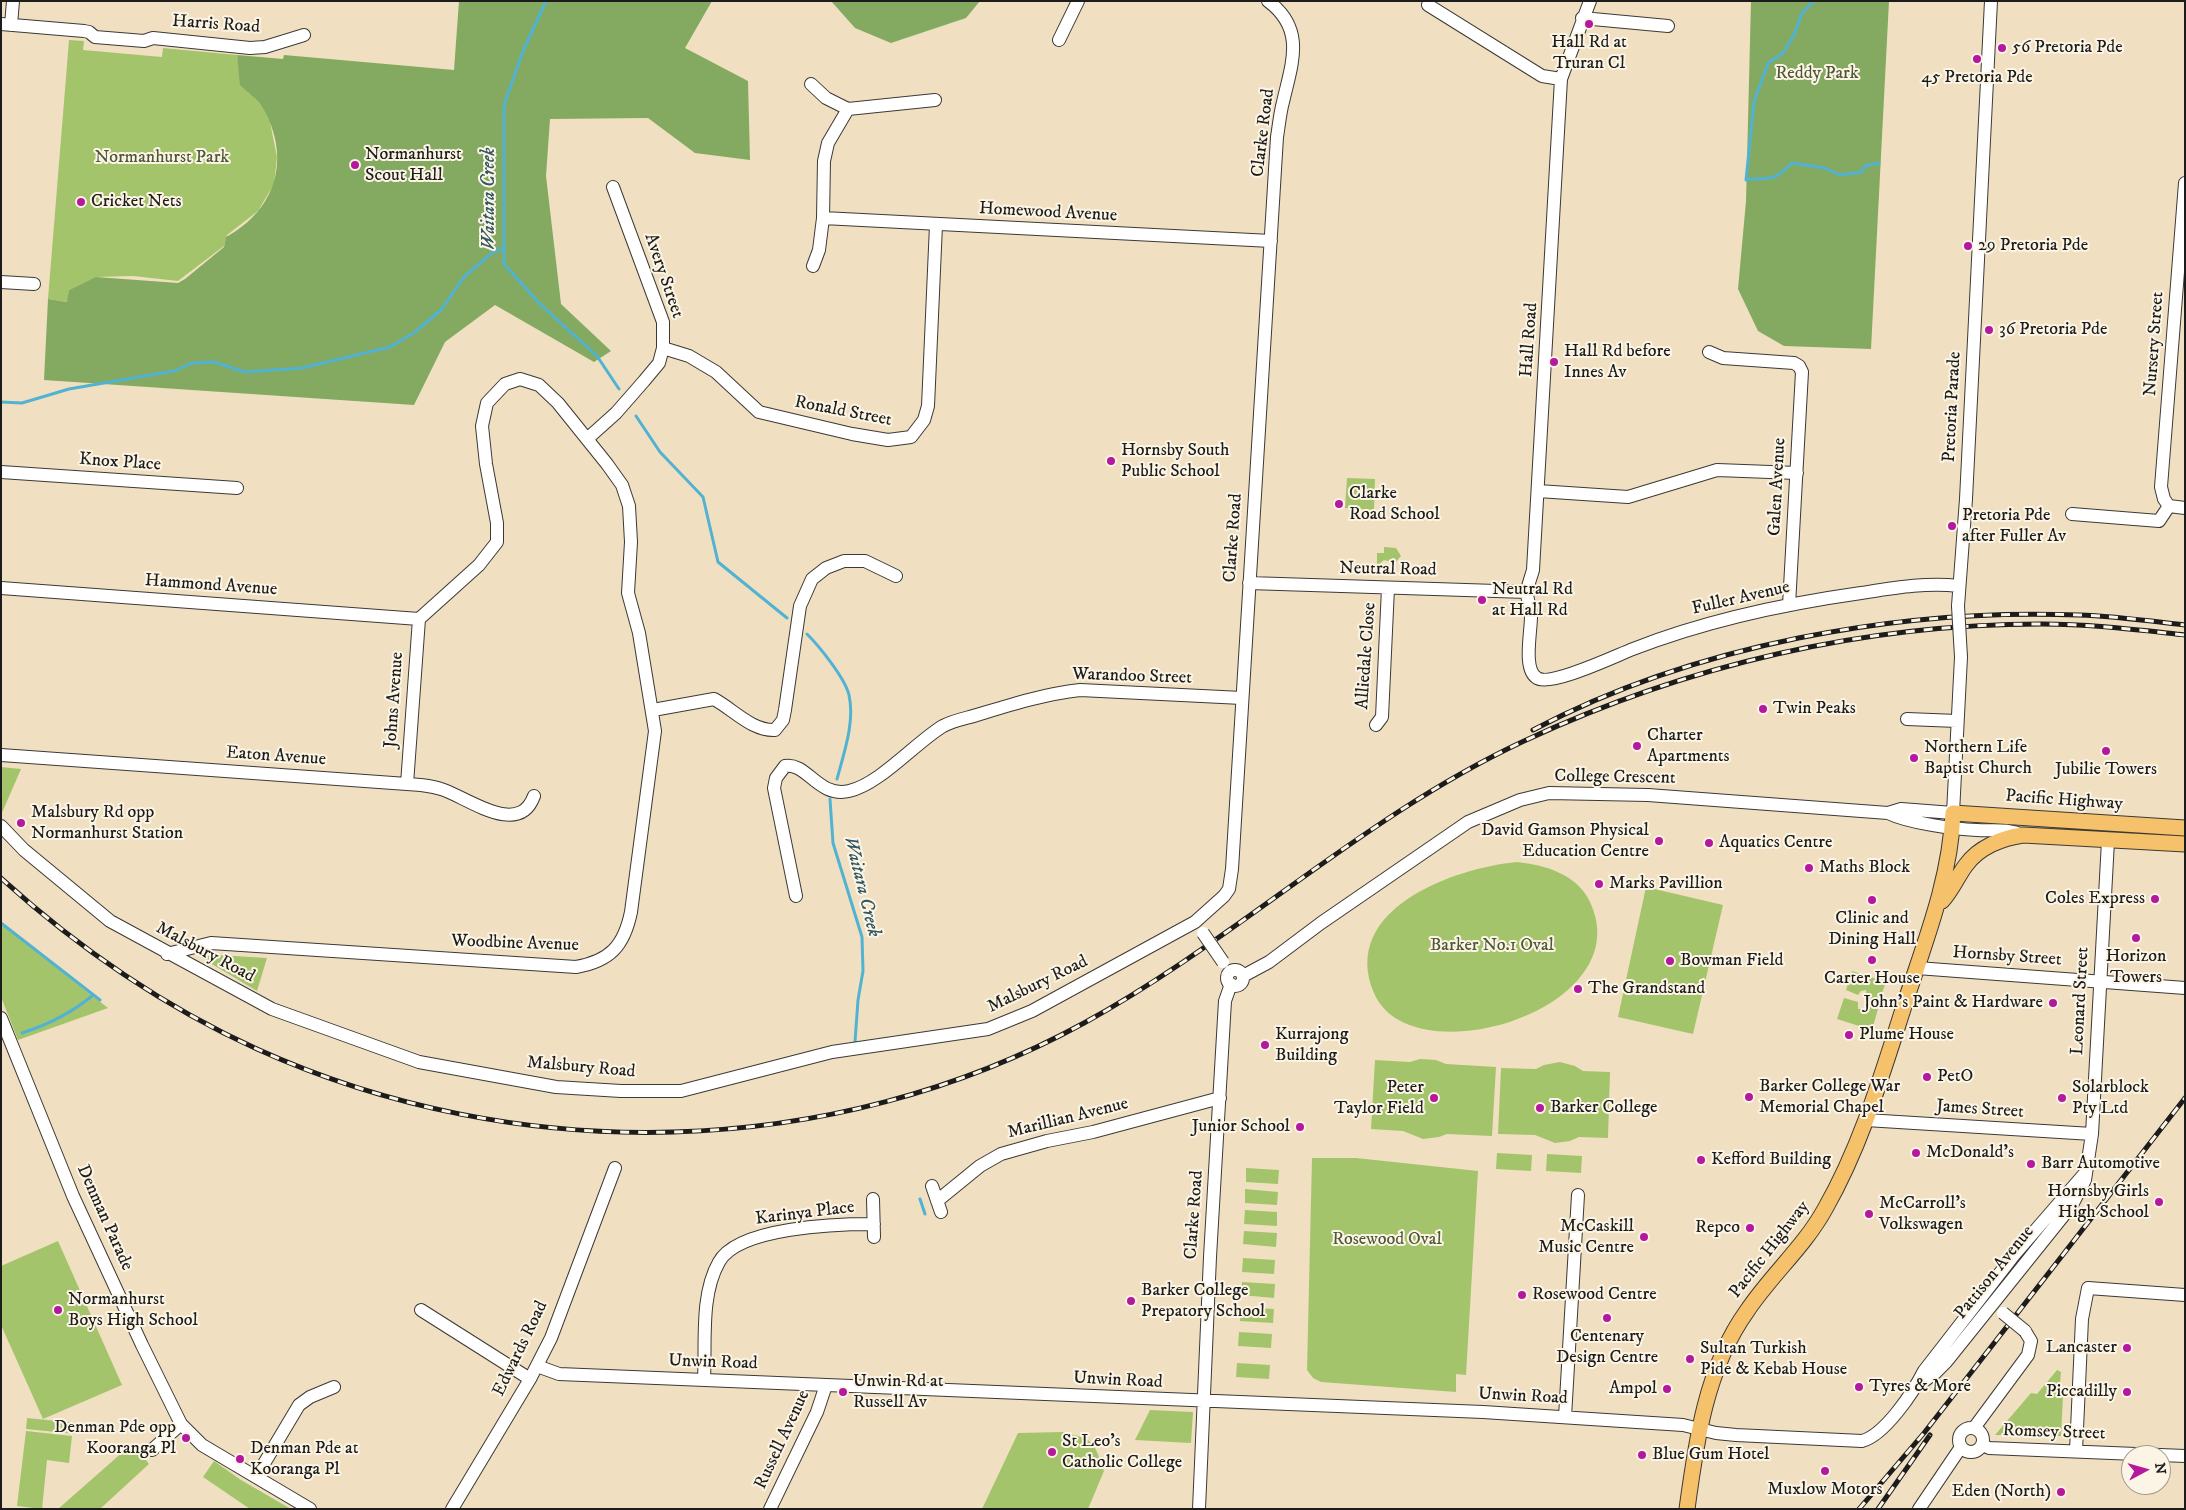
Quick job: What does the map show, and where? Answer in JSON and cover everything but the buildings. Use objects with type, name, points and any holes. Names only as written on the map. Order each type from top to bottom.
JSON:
[{"type":"main road","name":"Pacific Highway","points":[[1687,1509],[1699,1429],[1705,1406],[1736,1329],[1759,1294],[1801,1247],[1814,1227],[1844,1172],[1866,1120],[1938,906],[1953,820],[2185,828]]},
{"type":"main road","name":"Pacific Highway","points":[[1938,906],[1953,887],[1967,863],[1979,852],[2007,838],[2023,835],[2185,844]]},
{"type":"street","points":[[6,24],[13,1]]},
{"type":"street","points":[[1059,40],[1078,1]]},
{"type":"street","name":"Clarke Road","points":[[1195,922],[1224,896],[1231,882],[1277,137],[1294,48],[1292,32],[1287,21],[1278,8],[1268,1]]},
{"type":"street","name":"Hall Road","points":[[1539,680],[1530,668],[1532,615],[1527,592],[1533,570],[1562,79],[1582,18],[1590,1]]},
{"type":"street","name":"Pretoria Parade","points":[[1953,820],[1961,657],[1958,606],[1967,479],[1991,1]]},
{"type":"street","points":[[1428,5],[1542,76],[1562,79]]},
{"type":"street","points":[[1582,18],[1668,26]]},
{"type":"street","name":"Harris Road","points":[[6,24],[90,32],[96,28],[144,32],[153,38],[250,48],[264,47],[304,35]]},
{"type":"street","points":[[811,84],[826,98],[848,109],[935,100]]},
{"type":"street","points":[[813,266],[819,250],[823,218],[824,161],[828,143],[848,109]]},
{"type":"street","name":"Nursery Street","points":[[2169,506],[2164,499],[2161,487],[2185,182]]},
{"type":"street","name":"Avery Street","points":[[587,439],[616,413],[644,381],[659,363],[663,348],[662,322],[613,187]]},
{"type":"street","name":"Homewood Avenue","points":[[823,218],[1271,241]]},
{"type":"street","name":"Ronald Street","points":[[663,348],[690,356],[716,372],[759,412],[888,440],[911,436],[924,420],[928,406],[936,225]]},
{"type":"street","points":[[1,282],[34,284]]},
{"type":"street","name":"Galen Avenue","points":[[1709,352],[1723,358],[1797,364],[1802,372],[1789,604]]},
{"type":"street","name":"Woodbine Avenue","points":[[167,954],[211,943],[576,967],[593,964],[620,944],[627,932],[655,731],[639,633],[628,592],[631,542],[629,506],[622,485],[558,404],[538,386],[520,379],[505,384],[487,403],[482,426],[486,464],[498,523],[497,542],[479,564],[419,619]]},
{"type":"street","points":[[1538,491],[1628,497],[1717,470],[1797,473]]},
{"type":"street","name":"Knox Place","points":[[1,472],[237,488]]},
{"type":"street","points":[[2072,514],[2159,521],[2169,506],[2185,508]]},
{"type":"street","points":[[653,710],[714,699],[757,727],[765,730],[775,730],[783,720],[800,606],[812,579],[826,568],[844,560],[865,561],[896,576]]},
{"type":"street","name":"Neutral Road","points":[[1249,584],[1527,592]]},
{"type":"street","name":"Fuller Avenue","points":[[1539,680],[1549,680],[1565,676],[1669,635],[1709,622],[1789,604],[1880,590],[1936,585],[1959,586]]},
{"type":"street","name":"Hammond Avenue","points":[[1,588],[419,619]]},
{"type":"street","name":"Alliedale Close","points":[[1376,725],[1382,717],[1388,588]]},
{"type":"street","name":"Johns Avenue","points":[[407,784],[419,619]]},
{"type":"street","name":"Warandoo Street","points":[[796,896],[774,788],[776,778],[784,766],[792,765],[801,769],[814,782],[842,792],[866,784],[946,724],[1054,693],[1080,690],[1242,698]]},
{"type":"street","points":[[1907,719],[1957,721]]},
{"type":"street","name":"Eaton Avenue","points":[[1,755],[407,784],[444,790],[478,807],[494,812],[511,814],[526,809],[534,796]]},
{"type":"street","name":"College Crescent","points":[[1231,984],[1239,985],[1243,976],[1269,962],[1326,920],[1468,822],[1520,800],[1549,793],[1648,795],[1888,813],[1901,809],[1953,820]]},
{"type":"street","name":"Pacific Highway","points":[[1953,820],[1974,830],[2010,829],[2023,835]]},
{"type":"street","name":"Malsbury Road","points":[[1,826],[24,850],[110,921],[167,954],[272,1009],[419,1062],[556,1087],[621,1091],[681,1091],[832,1052],[988,1029],[1040,1007],[1195,922]]},
{"type":"street","name":"Leonard Street","points":[[2087,1168],[2092,1134],[2098,981],[2108,841]]},
{"type":"street","points":[[1195,922],[1227,966],[1239,971],[1243,976]]},
{"type":"street","name":"Clarke Road","points":[[1199,1509],[1210,1257],[1225,1001],[1231,984],[1227,976],[1227,966]]},
{"type":"street","name":"Hornsby Street","points":[[1917,968],[2185,988]]},
{"type":"street","name":"Denman Parade","points":[[1,1018],[73,1196],[181,1424],[202,1445],[310,1509]]},
{"type":"street","name":"Marillian Avenue","points":[[932,1186],[939,1206],[980,1166],[1001,1154],[1220,1098]]},
{"type":"street","name":"James Street","points":[[1866,1120],[2092,1134]]},
{"type":"street","name":"Edwards Road","points":[[452,1509],[537,1366],[551,1338],[615,1168]]},
{"type":"street","name":"Pattison Avenue","points":[[1917,1386],[1924,1371],[2014,1254],[2087,1168]]},
{"type":"street","name":"Pattison Avenue","points":[[1699,1429],[1736,1435],[1858,1441],[1876,1435],[1917,1386],[1946,1362],[2072,1205],[2087,1168]]},
{"type":"street","points":[[1565,1417],[1578,1195]]},
{"type":"street","name":"Karinya Place","points":[[873,1199],[874,1237]]},
{"type":"street","name":"Karinya Place","points":[[704,1379],[709,1294],[719,1261],[734,1247],[752,1237],[837,1224],[874,1224]]},
{"type":"street","points":[[2076,1451],[2082,1319],[2088,1288],[2185,1295]]},
{"type":"street","points":[[1974,1428],[2028,1355],[2031,1341],[2025,1331],[1992,1305]]},
{"type":"street","points":[[421,1310],[530,1378]]},
{"type":"street","name":"Unwin Road","points":[[537,1366],[559,1374],[1565,1417],[1683,1425],[1699,1429]]},
{"type":"street","name":"Russell Avenue","points":[[770,1509],[817,1412],[826,1385]]},
{"type":"street","points":[[256,1477],[299,1405],[310,1397],[334,1387]]},
{"type":"street","points":[[152,1450],[181,1424]]},
{"type":"street","points":[[1919,1509],[1961,1447],[1960,1434],[1966,1429],[1974,1428],[1981,1433],[1983,1445],[1974,1452],[1966,1452],[1961,1447]]},
{"type":"street","name":"Romsey Street","points":[[1983,1445],[1989,1448],[2185,1456]]},
{"type":"green space","points":[[459,1],[712,1],[685,48],[748,81],[750,160],[695,153],[648,118],[550,119],[546,176],[561,304],[611,351],[594,362],[495,305],[445,342],[414,405],[44,380],[48,299],[67,302],[69,290],[96,277],[178,283],[224,247],[226,237],[243,226],[257,213],[267,198],[274,182],[277,165],[276,147],[272,128],[262,106],[240,85],[237,55],[283,59],[284,55],[454,70]]},
{"type":"green space","points":[[831,1],[980,1],[966,18],[891,43],[855,28]]},
{"type":"green space","name":"Reddy Park","points":[[1751,1],[1889,1],[1871,349],[1784,346],[1758,331],[1738,289],[1746,201]]},
{"type":"green space","name":"Normanhurst Park","points":[[69,40],[84,41],[83,50],[162,57],[163,48],[237,55],[241,84],[263,107],[270,122],[277,157],[274,184],[258,211],[227,235],[224,246],[178,281],[133,276],[97,277],[69,290],[68,302],[48,299]]},
{"type":"green space","points":[[1347,478],[1375,479],[1374,510],[1345,508]]},
{"type":"green space","points":[[1384,547],[1396,548],[1401,556],[1395,563],[1384,560],[1377,566],[1377,553],[1384,553]]},
{"type":"green space","points":[[1,767],[21,769],[1,815]]},
{"type":"green space","name":"Barker No.1 Oval","points":[[1517,862],[1549,869],[1569,878],[1584,892],[1590,902],[1597,940],[1583,974],[1554,1001],[1515,1020],[1472,1030],[1430,1030],[1396,1018],[1374,993],[1368,964],[1373,938],[1387,916],[1409,898],[1435,884],[1463,873]]},
{"type":"green space","name":"Bowman Field","points":[[1646,887],[1723,905],[1693,1034],[1618,1017]]},
{"type":"green space","points":[[1,924],[108,1008],[18,1040],[1,997]]},
{"type":"green space","points":[[218,955],[267,958],[257,991],[200,957]]},
{"type":"green space","points":[[1852,971],[1886,982],[1879,1002],[1867,998],[1866,990],[1861,991],[1858,995],[1846,990]]},
{"type":"green space","points":[[1844,998],[1858,1002],[1858,1009],[1865,1009],[1867,1006],[1878,1009],[1872,1030],[1837,1019]]},
{"type":"green space","name":"Peter Taylor Field","points":[[1420,1059],[1436,1060],[1446,1064],[1496,1067],[1492,1136],[1447,1134],[1423,1139],[1403,1131],[1371,1129],[1375,1060],[1410,1062]]},
{"type":"green space","points":[[1560,1062],[1575,1066],[1583,1071],[1610,1072],[1608,1138],[1579,1137],[1570,1141],[1555,1143],[1535,1135],[1498,1134],[1501,1068],[1536,1069],[1544,1065]]},
{"type":"green space","points":[[1497,1153],[1532,1155],[1531,1171],[1496,1169]]},
{"type":"green space","points":[[1547,1154],[1582,1156],[1581,1173],[1546,1171]]},
{"type":"green space","name":"Rosewood Oval","points":[[1312,1158],[1356,1158],[1478,1171],[1466,1375],[1456,1374],[1456,1392],[1321,1382],[1313,1378],[1307,1370]]},
{"type":"green space","points":[[1246,1168],[1279,1170],[1278,1184],[1246,1182]]},
{"type":"green space","points":[[1245,1189],[1278,1192],[1277,1205],[1245,1203]]},
{"type":"green space","points":[[1245,1210],[1277,1212],[1277,1226],[1244,1224]]},
{"type":"green space","points":[[1244,1231],[1277,1233],[1276,1247],[1243,1244]]},
{"type":"green space","points":[[58,1241],[122,1385],[43,1419],[1,1325],[1,1266]]},
{"type":"green space","points":[[1243,1258],[1275,1260],[1274,1274],[1242,1272]]},
{"type":"green space","points":[[1242,1282],[1275,1284],[1274,1298],[1241,1295]]},
{"type":"green space","points":[[1241,1307],[1274,1309],[1273,1323],[1240,1321]]},
{"type":"green space","points":[[1239,1332],[1272,1334],[1271,1348],[1238,1346]]},
{"type":"green space","points":[[1237,1363],[1270,1365],[1269,1379],[1236,1377]]},
{"type":"green space","points":[[2057,1370],[2061,1372],[2059,1395],[2063,1396],[2061,1436],[1995,1435],[2031,1393],[2037,1394]]},
{"type":"green space","points":[[1150,1410],[1193,1412],[1191,1443],[1135,1440]]},
{"type":"green space","points":[[27,1418],[77,1423],[76,1434],[26,1429]]},
{"type":"green space","points":[[26,1431],[72,1436],[69,1463],[47,1460],[42,1509],[17,1506]]},
{"type":"green space","points":[[1063,1432],[1091,1442],[1104,1471],[1088,1509],[982,1509],[1018,1433]]},
{"type":"green space","points":[[133,1443],[149,1464],[100,1509],[58,1509]]},
{"type":"green space","points":[[214,1461],[241,1480],[291,1509],[250,1509],[203,1477]]},
{"type":"waterway","name":"Waitara Creek","points":[[546,1],[523,51],[504,105],[504,264],[541,305],[597,356],[619,389]]},
{"type":"waterway","points":[[1814,1],[1802,13],[1794,35],[1783,53],[1768,63],[1754,102],[1746,180],[1775,177],[1792,163],[1825,168],[1840,175],[1862,172],[1865,166],[1879,163]]},
{"type":"waterway","points":[[1,402],[22,403],[69,389],[174,371],[192,363],[214,362],[245,372],[302,368],[390,347],[415,332],[441,310],[464,277],[492,253],[504,247]]},
{"type":"waterway","name":"Waitara Creek","points":[[636,416],[660,452],[703,497],[718,562],[787,618]]},
{"type":"waterway","name":"Waitara Creek","points":[[807,634],[837,671],[849,695],[850,727],[837,779]]},
{"type":"waterway","name":"Waitara Creek","points":[[830,799],[833,843],[862,937],[863,971],[858,1000],[855,1042]]},
{"type":"waterway","points":[[1,923],[100,1000]]},
{"type":"waterway","points":[[22,1033],[59,1017],[93,995]]},
{"type":"waterway","points":[[920,1199],[925,1214]]},
{"type":"railway","points":[[1533,730],[1595,700],[1661,675],[1729,654],[1799,638],[1869,626],[1940,618],[2010,614],[2092,616],[2185,625]]},
{"type":"railway","points":[[1,878],[60,928],[91,951],[122,973],[188,1014],[257,1049],[357,1087],[460,1114],[566,1129],[674,1132],[780,1123],[885,1102],[987,1069],[1084,1023],[1140,990],[1195,954],[1355,841],[1410,804],[1466,771],[1524,741],[1586,714],[1649,691],[1712,671],[1777,654],[1842,641],[1908,632],[1975,626],[2060,624],[2185,635]]},
{"type":"railway","points":[[1859,1509],[1924,1433],[2185,1098]]},
{"type":"railway","points":[[1878,1509],[1930,1435]]},
{"type":"place","name":"Hall Rd at Truran Cl","points":[[1589,24]]},
{"type":"place","name":"56 Pretoria Pde","points":[[2002,48]]},
{"type":"place","name":"45 Pretoria Pde","points":[[1977,59]]},
{"type":"place","name":"Normanhurst Scout Hall","points":[[355,165]]},
{"type":"place","name":"Cricket Nets","points":[[81,202]]},
{"type":"place","name":"29 Pretoria Pde","points":[[1968,246]]},
{"type":"place","name":"36 Pretoria Pde","points":[[1989,330]]},
{"type":"place","name":"Hall Rd before Innes Av","points":[[1554,362]]},
{"type":"place","name":"Hornsby South Public School","points":[[1111,461]]},
{"type":"place","name":"Clarke Road School","points":[[1339,504]]},
{"type":"place","name":"Pretoria Pde after Fuller Av","points":[[1952,526]]},
{"type":"place","name":"Neutral Rd at Hall Rd","points":[[1482,600]]},
{"type":"place","name":"Twin Peaks","points":[[1763,709]]},
{"type":"place","name":"Charter Apartments","points":[[1637,746]]},
{"type":"place","name":"Jubilie Towers","points":[[2106,751]]},
{"type":"place","name":"Northern Life Baptist Church","points":[[1914,758]]},
{"type":"place","name":"Malsbury Rd opp Normanhurst Station","points":[[21,823]]},
{"type":"place","name":"David Gamson Physical Education Centre","points":[[1659,841]]},
{"type":"place","name":"Aquatics Centre","points":[[1709,843]]},
{"type":"place","name":"Maths Block","points":[[1809,868]]},
{"type":"place","name":"Marks Pavillion","points":[[1599,884]]},
{"type":"place","name":"Coles Express","points":[[2155,899]]},
{"type":"place","name":"Clinic and Dining Hall","points":[[1872,900]]},
{"type":"place","name":"Horizon Towers","points":[[2136,938]]},
{"type":"place","name":"Carter House","points":[[1872,960]]},
{"type":"place","name":"Bowman Field","points":[[1670,961]]},
{"type":"place","name":"The Grandstand","points":[[1578,989]]},
{"type":"place","name":"John's Paint & Hardware","points":[[2053,1003]]},
{"type":"place","name":"Plume House","points":[[1849,1035]]},
{"type":"place","name":"Kurrajong Building","points":[[1265,1045]]},
{"type":"place","name":"PetO","points":[[1927,1077]]},
{"type":"place","name":"Barker College War Memorial Chapel","points":[[1749,1097]]},
{"type":"place","name":"Peter Taylor Field","points":[[1434,1098]]},
{"type":"place","name":"Solarblock Pty Ltd","points":[[2062,1098]]},
{"type":"place","name":"Barker College","points":[[1540,1108]]},
{"type":"place","name":"Junior School","points":[[1300,1127]]},
{"type":"place","name":"McDonald's","points":[[1916,1153]]},
{"type":"place","name":"Kefford Building","points":[[1701,1160]]},
{"type":"place","name":"Barr Automotive","points":[[2031,1164]]},
{"type":"place","name":"Hornsby Girls High School","points":[[2159,1202]]},
{"type":"place","name":"McCarroll's Volkswagen","points":[[1869,1214]]},
{"type":"place","name":"Repco","points":[[1750,1228]]},
{"type":"place","name":"McCaskill Music Centre","points":[[1644,1237]]},
{"type":"place","name":"Rosewood Centre","points":[[1522,1295]]},
{"type":"place","name":"Barker College Prepatory School","points":[[1131,1301]]},
{"type":"place","name":"Normanhurst Boys High School","points":[[58,1310]]},
{"type":"place","name":"Centenary Design Centre","points":[[1607,1318]]},
{"type":"place","name":"Lancaster","points":[[2127,1348]]},
{"type":"place","name":"Sultan Turkish Pide & Kebab House","points":[[1690,1359]]},
{"type":"place","name":"Tyres & More","points":[[1859,1387]]},
{"type":"place","name":"Ampol","points":[[1667,1389]]},
{"type":"place","name":"Unwin Rd at Russell Av","points":[[843,1392]]},
{"type":"place","name":"Piccadilly","points":[[2127,1392]]},
{"type":"place","name":"Denman Pde opp Kooranga Pl","points":[[186,1438]]},
{"type":"place","name":"St Leo's Catholic College","points":[[1052,1452]]},
{"type":"place","name":"Blue Gum Hotel","points":[[1642,1455]]},
{"type":"place","name":"Denman Pde at Kooranga Pl","points":[[240,1459]]},
{"type":"place","name":"Muxlow Motors","points":[[1825,1471]]},
{"type":"place","name":"Eden (North)","points":[[2061,1492]]}]
